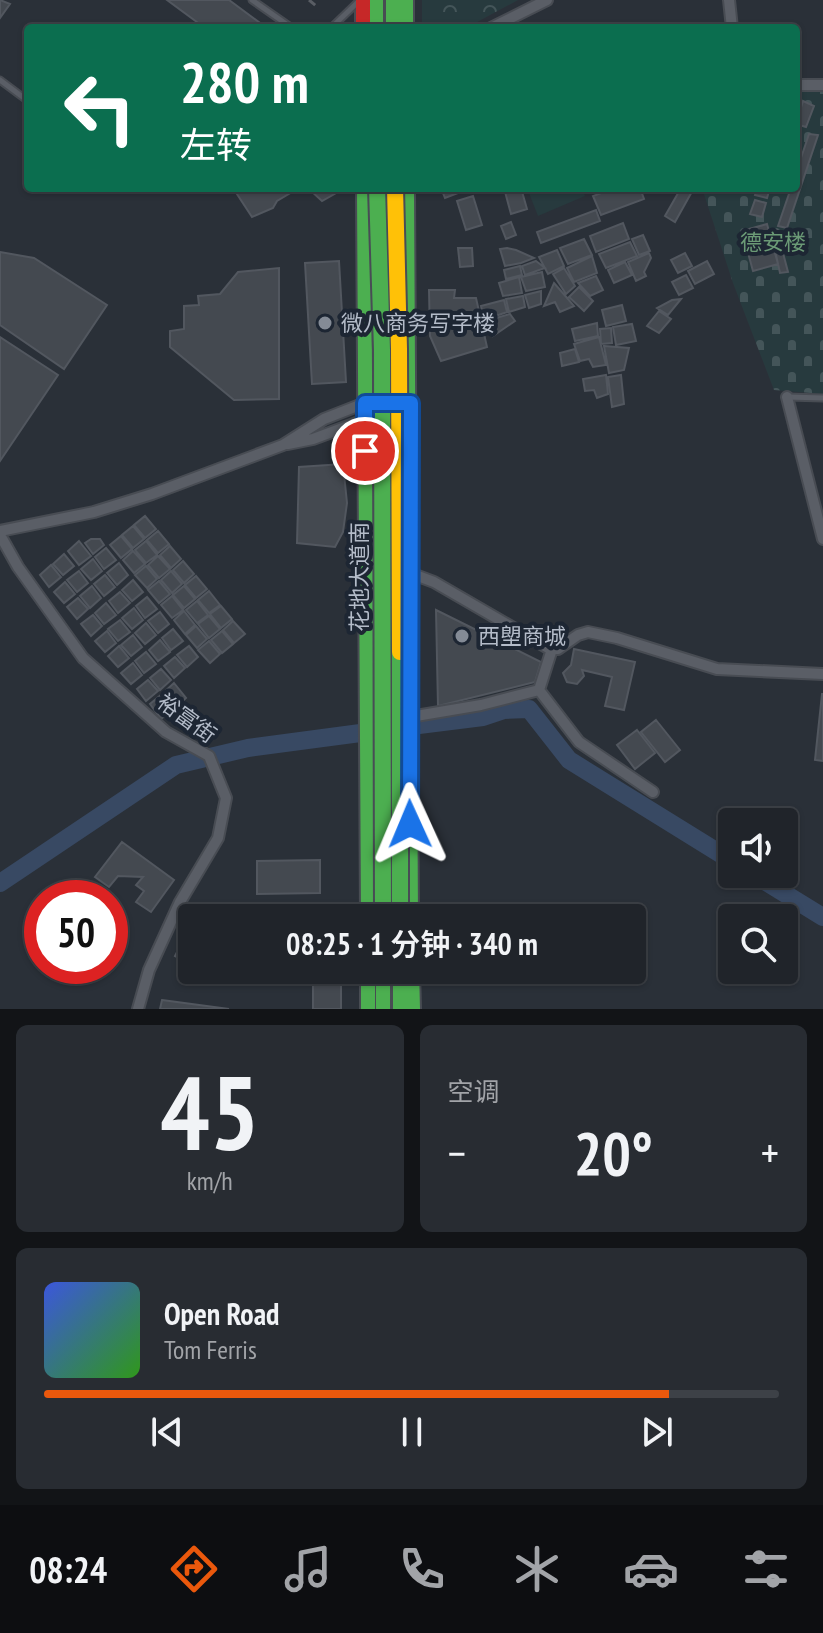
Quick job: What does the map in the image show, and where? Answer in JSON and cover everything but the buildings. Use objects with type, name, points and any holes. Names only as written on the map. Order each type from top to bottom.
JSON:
[{"type":"main road","points":[[362,0],[363,24]]},
{"type":"main road","points":[[376,0],[376,24]]},
{"type":"main road","points":[[394,0],[397,24]]},
{"type":"main road","points":[[397,24],[406,0]]},
{"type":"main road","name":"花地大道南","points":[[364,192],[368,904]]},
{"type":"main road","name":"花地大道南","points":[[377,192],[382,350],[383,904]]},
{"type":"main road","name":"花地大道南","points":[[395,192],[399,349],[400,904]]},
{"type":"main road","points":[[407,192],[411,403],[411,904]]},
{"type":"main road","points":[[368,984],[368,1009]]},
{"type":"main road","points":[[383,984],[383,1009]]},
{"type":"main road","points":[[400,984],[400,1009]]},
{"type":"main road","points":[[412,984],[413,1009]]},
{"type":"street","points":[[499,24],[547,0]]},
{"type":"street","points":[[729,0],[732,24]]},
{"type":"street","points":[[800,85],[823,85]]},
{"type":"street","points":[[787,397],[823,539]]},
{"type":"street","points":[[283,445],[324,419],[411,403]]},
{"type":"street","points":[[0,533],[120,505],[283,445],[313,439],[364,412],[411,403]]},
{"type":"street","name":"裕富街","points":[[0,533],[18,567],[83,658],[166,732],[209,756],[226,798],[218,838],[180,902],[149,970],[138,1009]]},
{"type":"street","points":[[366,575],[411,575],[445,588],[552,649],[562,647],[588,632],[717,669],[823,674]]},
{"type":"street","points":[[539,690],[552,649]]},
{"type":"street","points":[[410,717],[481,705],[539,690]]},
{"type":"street","points":[[539,690],[579,742],[653,792]]},
{"type":"lane","points":[[252,0],[286,24]]},
{"type":"lane","points":[[335,24],[362,0]]},
{"type":"lane","points":[[0,80],[24,98]]},
{"type":"lane","points":[[787,397],[823,398]]},
{"type":"green space","points":[[422,0],[518,0],[473,24],[422,24]]},
{"type":"green space","name":"德安楼","points":[[800,89],[823,89],[823,394],[774,390],[733,283],[703,192],[800,192]]},
{"type":"green space","points":[[529,192],[584,192],[585,196],[538,216]]},
{"type":"waterway","points":[[419,725],[483,717],[504,710],[529,709],[569,760],[718,852]]},
{"type":"waterway","points":[[0,883],[176,765],[248,748],[383,730]]},
{"type":"waterway","points":[[776,888],[823,917]]},
{"type":"railway","points":[[309,0],[320,9]]},
{"type":"traffic: fast","points":[[376,0],[376,24]]},
{"type":"traffic: fast","points":[[393,0],[393,24]]},
{"type":"traffic: fast","points":[[406,0],[406,24]]},
{"type":"traffic: fast","points":[[364,192],[368,904]]},
{"type":"traffic: fast","points":[[377,192],[382,350],[383,904]]},
{"type":"traffic: fast","points":[[407,192],[411,904]]},
{"type":"traffic: fast","points":[[400,652],[400,904]]},
{"type":"traffic: fast","points":[[368,984],[368,1009]]},
{"type":"traffic: fast","points":[[383,984],[383,1009]]},
{"type":"traffic: fast","points":[[400,984],[400,1009]]},
{"type":"traffic: fast","points":[[412,984],[413,1009]]},
{"type":"traffic: jam","points":[[363,0],[363,24]]},
{"type":"traffic: slow","points":[[395,192],[400,652]]},
{"type":"place","name":"微八商务写字楼","points":[[325,323]]},
{"type":"place","name":"西塱商城","points":[[462,636]]},
{"type":"route","points":[[365,451],[365,403],[411,403],[410,824]]}]
